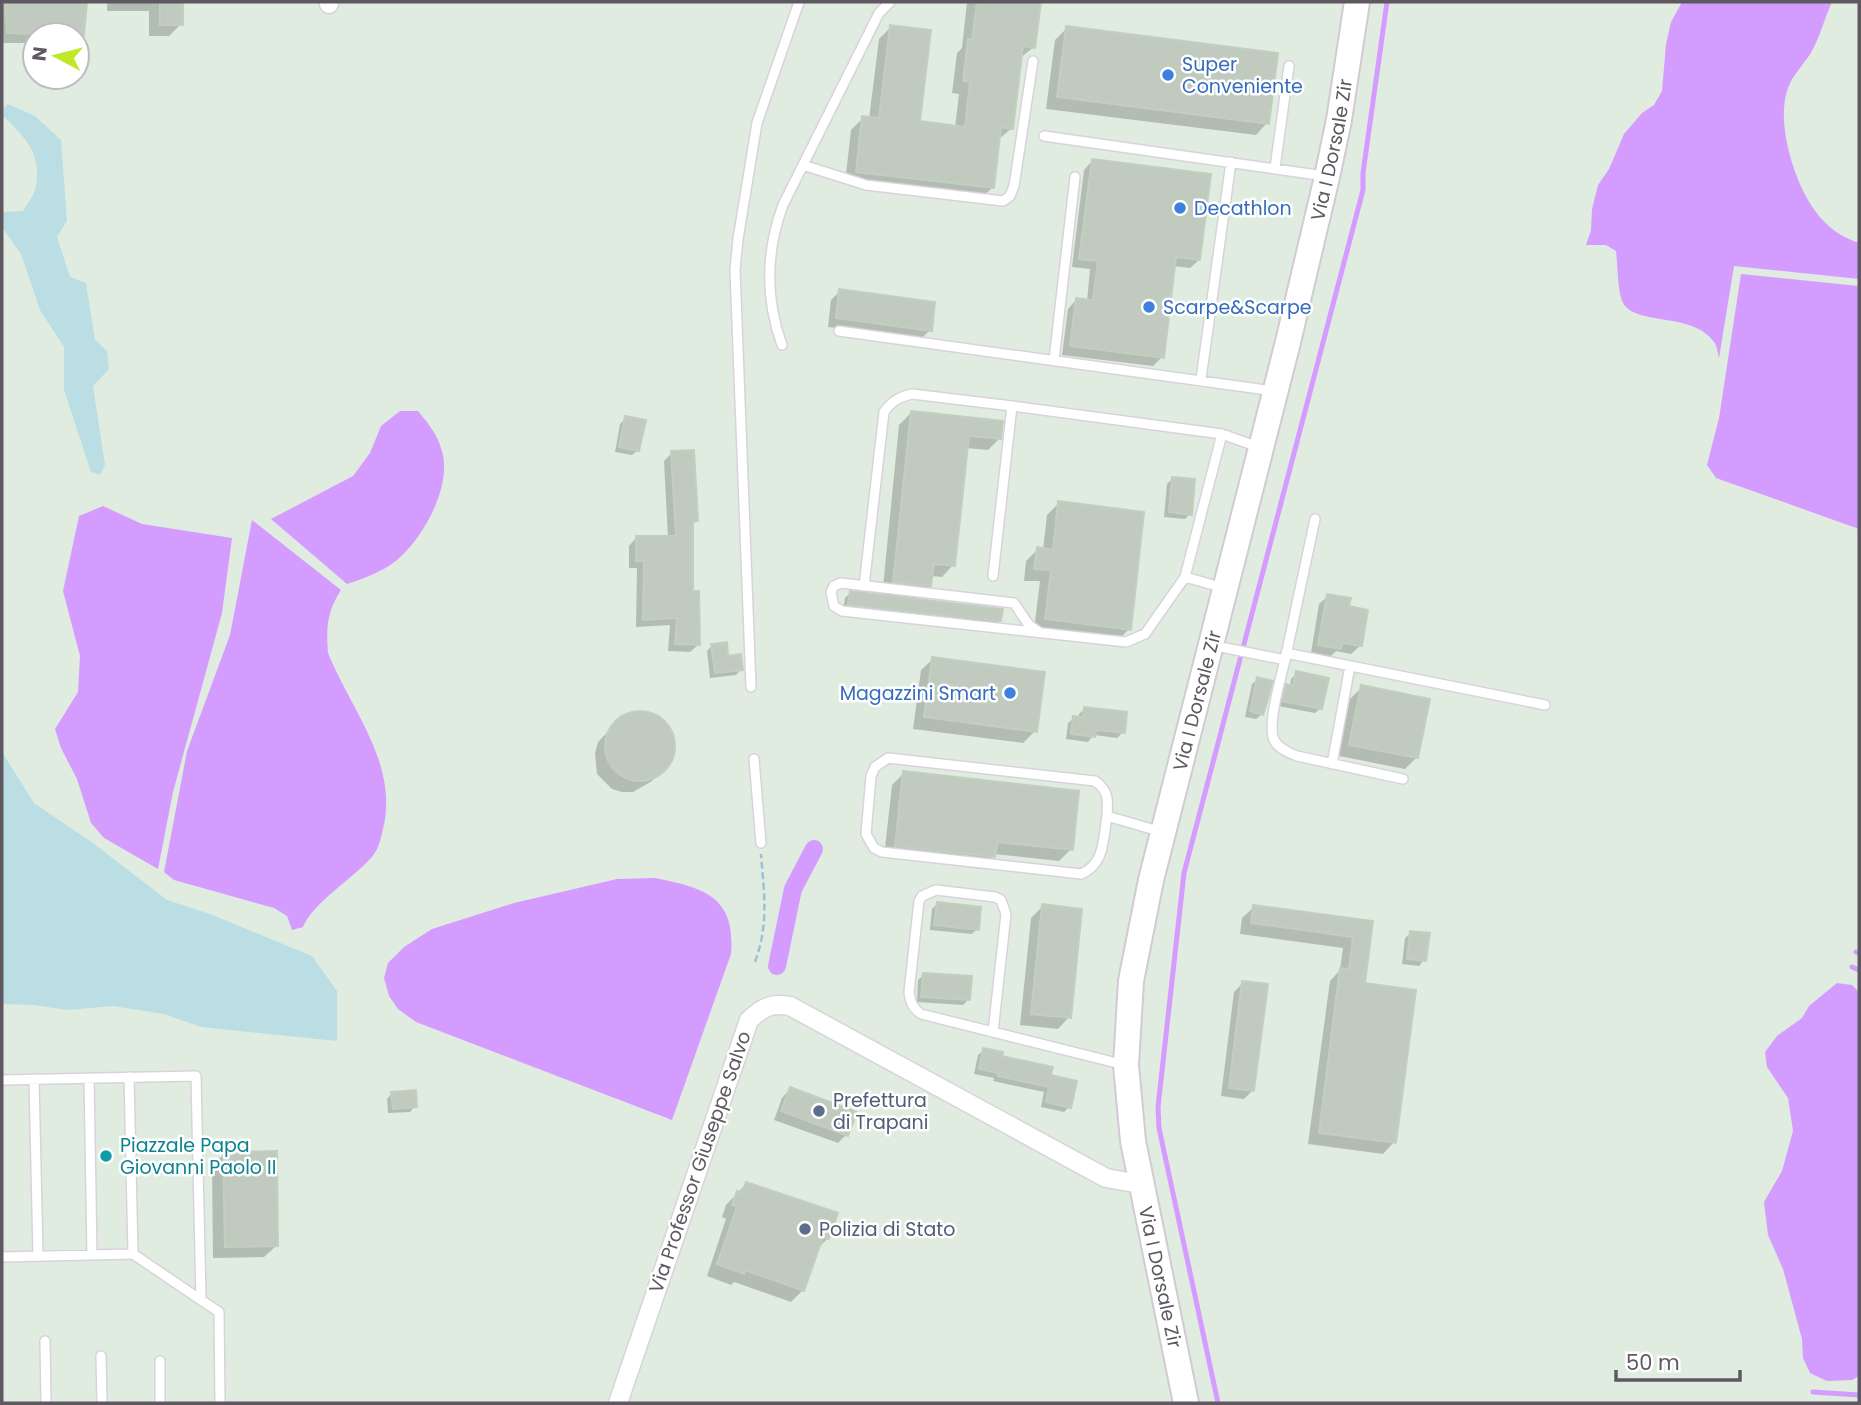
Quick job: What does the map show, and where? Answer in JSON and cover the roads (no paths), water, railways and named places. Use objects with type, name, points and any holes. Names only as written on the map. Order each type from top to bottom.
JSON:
[{"type":"main road","name":"Via I Dorsale Zir","points":[[1186,1403],[1133,1142],[1126,1065],[1131,981],[1151,880],[1164,832],[1223,647],[1225,588],[1327,177],[1339,120],[1357,2]]},
{"type":"street","name":"Via Professor Giuseppe Salvo","points":[[618,1403],[749,1020],[762,1008],[776,1003],[790,1006],[1106,1178],[1140,1184]]},
{"type":"lane","points":[[751,687],[735,270],[757,123],[799,2]]},
{"type":"lane","points":[[782,345],[770,299],[771,248],[783,205],[879,13],[890,2]]},
{"type":"lane","points":[[803,165],[866,185],[1003,201],[1010,196],[1014,186],[1033,61]]},
{"type":"lane","points":[[1275,168],[1289,65]]},
{"type":"lane","points":[[1044,136],[1327,177]]},
{"type":"lane","points":[[1201,379],[1231,162]]},
{"type":"lane","points":[[1054,360],[1074,177]]},
{"type":"lane","points":[[839,331],[1275,391]]},
{"type":"lane","points":[[864,586],[884,412],[900,397],[912,394],[1222,434],[1261,448]]},
{"type":"lane","points":[[993,576],[1012,406]]},
{"type":"lane","points":[[1039,632],[1029,625],[1014,603],[841,583],[834,586],[831,599],[834,606],[842,611],[1126,642],[1145,634],[1185,577],[1222,434]]},
{"type":"lane","points":[[1315,519],[1285,657],[1273,722],[1274,739],[1284,751],[1402,779]]},
{"type":"lane","points":[[1185,577],[1225,588]]},
{"type":"lane","points":[[1223,647],[1350,666],[1545,705]]},
{"type":"lane","points":[[1332,764],[1350,666]]},
{"type":"lane","points":[[888,758],[1095,781],[1106,791],[1107,816],[1100,857],[1090,870],[1081,874],[882,852],[874,848],[866,834],[871,776],[874,767],[888,758]]},
{"type":"lane","points":[[754,759],[761,843]]},
{"type":"lane","points":[[1107,816],[1164,832]]},
{"type":"lane","points":[[993,1032],[1006,914],[1000,900],[995,897],[936,890],[929,892],[919,901],[909,992],[910,1002],[921,1014],[993,1032],[1126,1065]]},
{"type":"lane","points":[[2,1080],[196,1076],[201,1300]]},
{"type":"lane","points":[[129,1077],[133,1254]]},
{"type":"lane","points":[[89,1078],[92,1255]]},
{"type":"lane","points":[[34,1079],[38,1256]]},
{"type":"lane","points":[[2,1257],[133,1254],[219,1312],[220,1403]]},
{"type":"lane","points":[[45,1340],[46,1403]]},
{"type":"lane","points":[[101,1356],[102,1403]]},
{"type":"lane","points":[[160,1361],[160,1403]]},
{"type":"waterway","points":[[1218,1403],[1159,1128],[1158,1107],[1184,873],[1363,190],[1363,173],[1387,2]]},
{"type":"waterway","points":[[777,966],[793,889],[814,849]]},
{"type":"waterway","points":[[1852,967],[1859,970]]},
{"type":"waterway","points":[[1813,1392],[1859,1395]]},
{"type":"place","name":"Super Conveniente","points":[[1168,75]]},
{"type":"place","name":"Decathlon","points":[[1180,208]]},
{"type":"place","name":"Scarpe&Scarpe","points":[[1149,307]]},
{"type":"place","name":"Magazzini Smart","points":[[1010,693]]},
{"type":"place","name":"Prefettura di Trapani","points":[[819,1111]]},
{"type":"place","name":"Piazzale Papa Giovanni Paolo II","points":[[106,1156]]},
{"type":"place","name":"Polizia di Stato","points":[[805,1229]]}]
